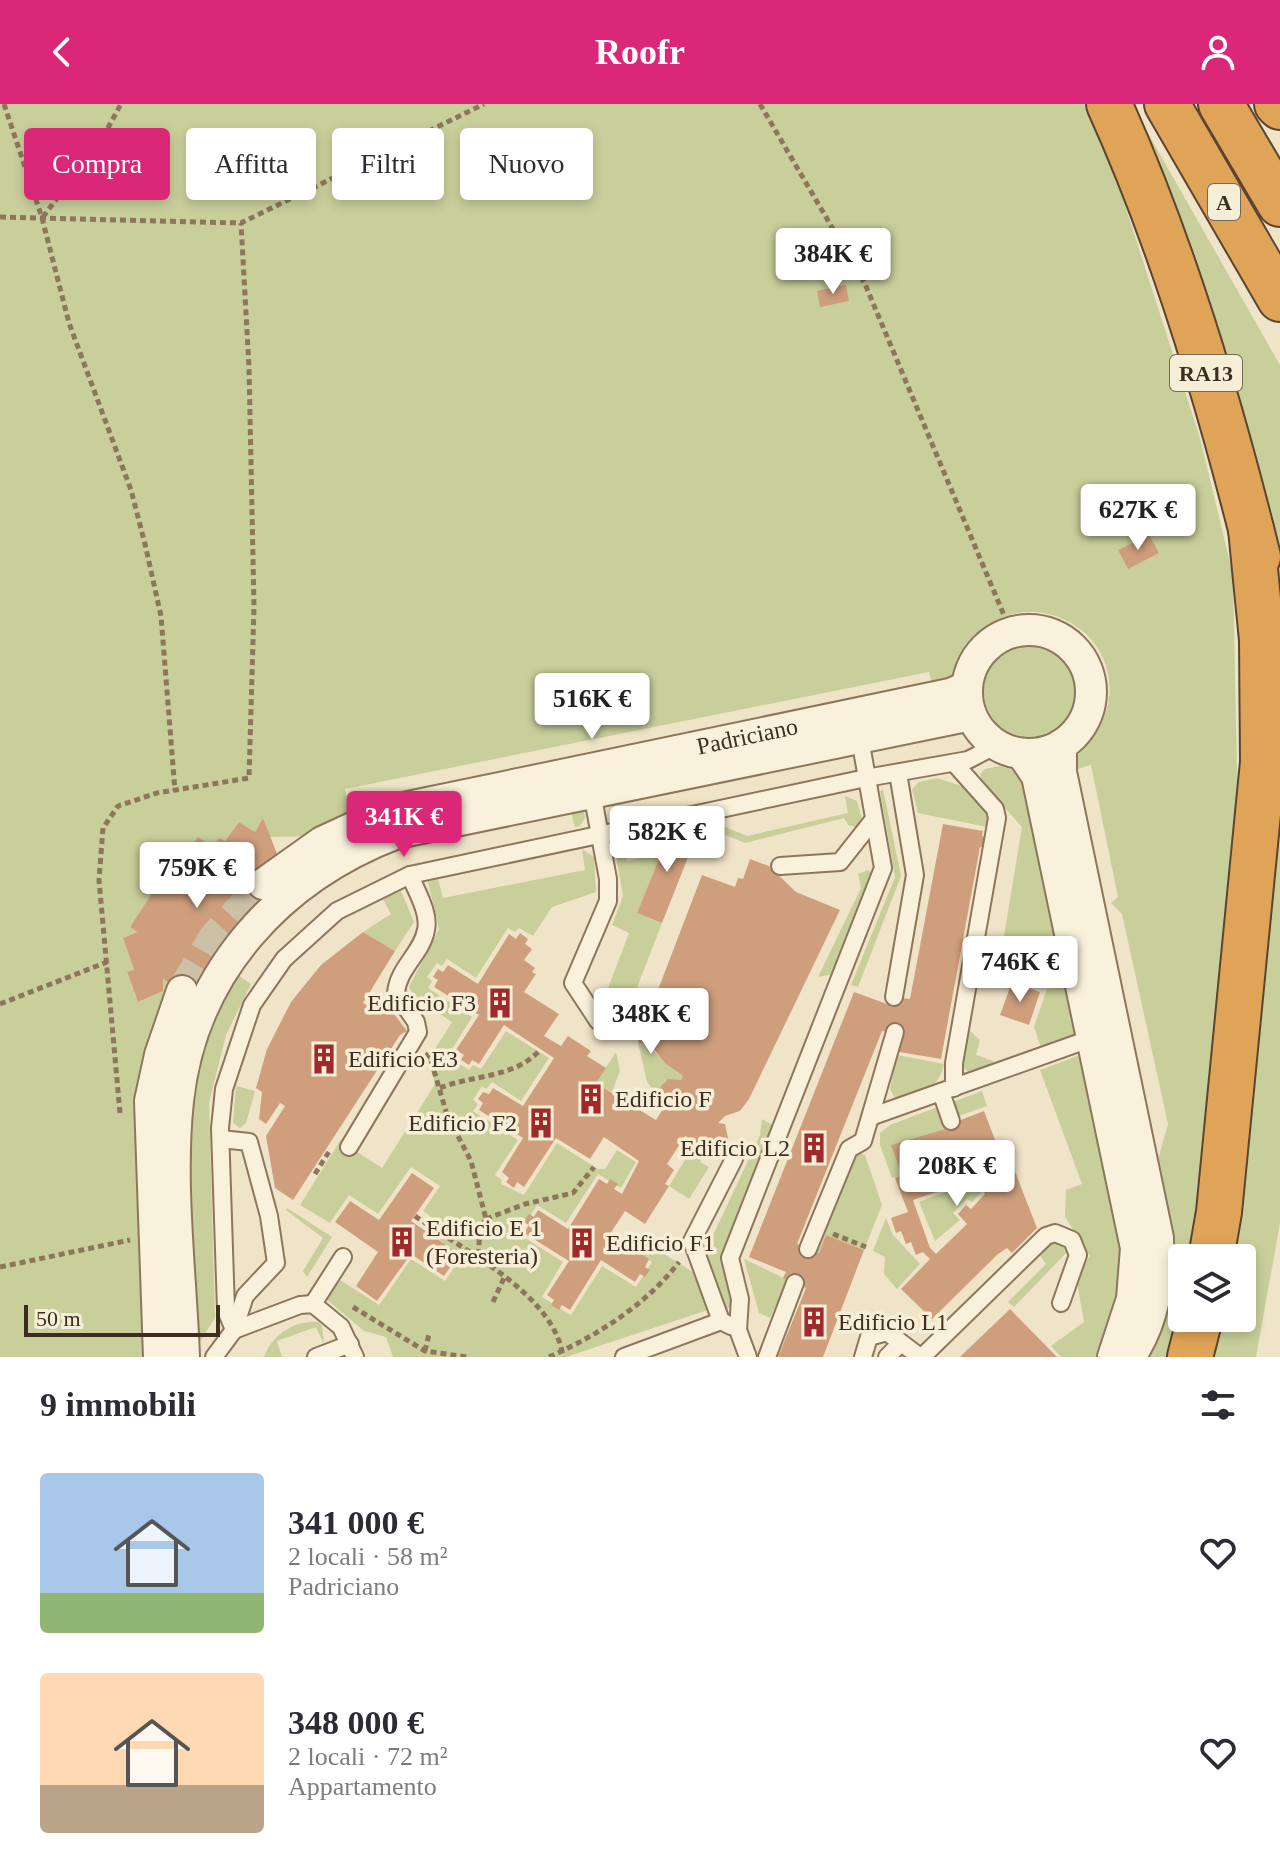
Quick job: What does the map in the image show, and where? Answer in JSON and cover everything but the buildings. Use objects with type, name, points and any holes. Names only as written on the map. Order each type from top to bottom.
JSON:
[{"type":"highway","name":"RA13","points":[[1109,104],[1184,306],[1227,436],[1280,648]]},
{"type":"highway","name":"A","points":[[1167,104],[1280,299]]},
{"type":"highway","name":"A","points":[[1221,104],[1280,204]]},
{"type":"highway","points":[[1213,1244],[1263,762],[1262,640],[1251,529]]},
{"type":"highway","points":[[1190,1357],[1196,1332]]},
{"type":"street","points":[[1010,749],[1036,754],[1061,745],[1077,733],[1087,716],[1091,686],[1082,658],[1069,643],[1051,633],[1032,629],[1011,632],[981,653],[971,669],[969,701],[982,732],[1010,749],[1037,776],[1158,1238],[1153,1305],[1148,1328],[1130,1357]]},
{"type":"street","name":"Padriciano","points":[[263,884],[322,842],[389,811],[589,781],[857,726],[950,694],[969,701]]},
{"type":"street","points":[[1061,745],[1061,772],[1136,1248],[1132,1299],[1113,1357]]},
{"type":"street","points":[[184,1357],[176,1150],[178,1101],[186,1057],[198,1019],[236,949],[296,886],[360,847],[589,781]]},
{"type":"street","points":[[159,1357],[150,1101],[160,1055],[182,991]]},
{"type":"lane","points":[[748,1357],[738,1330],[740,1299],[730,1258],[883,868],[857,726]]},
{"type":"lane","points":[[234,1330],[226,1310],[221,1139],[224,1089],[241,1032],[265,986],[284,959],[337,911],[410,875],[1010,749]]},
{"type":"lane","points":[[951,1121],[948,1090],[997,818],[995,809],[954,763]]},
{"type":"lane","points":[[894,997],[915,875],[898,773]]},
{"type":"lane","points":[[589,781],[608,901],[573,983],[598,1021]]},
{"type":"lane","points":[[780,866],[840,862],[874,819]]},
{"type":"lane","points":[[343,1143],[418,1032],[416,1022],[396,993],[397,982],[426,932],[426,916],[410,875]]},
{"type":"lane","points":[[808,1249],[849,1149],[863,1141],[873,1116],[895,1032]]},
{"type":"lane","points":[[873,1116],[1104,1035]]},
{"type":"lane","points":[[214,1357],[234,1330],[245,1296],[276,1263],[269,1216],[249,1142],[221,1139]]},
{"type":"lane","points":[[734,1159],[692,1241],[721,1321],[738,1330]]},
{"type":"lane","points":[[863,1357],[869,1337],[887,1332],[921,1357],[1046,1236],[1055,1233],[1072,1240],[1078,1255],[1061,1303]]},
{"type":"lane","points":[[313,1304],[343,1257]]},
{"type":"lane","points":[[767,1357],[795,1283]]},
{"type":"lane","points":[[234,1330],[300,1305],[313,1304],[330,1315],[353,1351],[316,1357]]},
{"type":"lane","points":[[624,1357],[721,1321]]},
{"type":"lane","points":[[887,1357],[901,1343]]},
{"type":"path","points":[[4,104],[42,218],[69,323],[131,490],[145,544],[161,616],[175,791]]},
{"type":"path","points":[[42,218],[103,137],[121,104]]},
{"type":"path","points":[[0,217],[241,223],[484,104]]},
{"type":"path","points":[[760,104],[865,284],[1011,632]]},
{"type":"path","points":[[120,1116],[99,880],[103,828],[118,806],[175,791],[249,778],[254,607],[249,367],[241,223]]},
{"type":"path","points":[[0,1004],[107,962]]},
{"type":"path","points":[[410,1045],[430,1057],[447,1115],[471,1161],[486,1219]]},
{"type":"path","points":[[440,1088],[514,1068],[529,1062],[538,1052]]},
{"type":"path","points":[[315,1174],[343,1143]]},
{"type":"path","points":[[478,1261],[480,1228],[486,1219],[525,1204],[573,1193],[594,1167]]},
{"type":"path","points":[[415,1216],[529,1296],[550,1321],[563,1354]]},
{"type":"path","points":[[130,1224],[132,1254]]},
{"type":"path","points":[[824,1230],[866,1247]]},
{"type":"path","points":[[0,1267],[131,1240]]},
{"type":"path","points":[[549,1357],[563,1354],[627,1312],[664,1280],[692,1241]]},
{"type":"path","points":[[493,1302],[504,1278]]},
{"type":"path","points":[[343,1300],[425,1351],[467,1357]]},
{"type":"path","points":[[425,1351],[429,1334]]},
{"type":"green space","points":[[0,104],[1084,104],[1113,168],[1200,438],[1233,575],[1238,818],[1199,1244],[1168,1244],[1168,1332],[1177,1332],[1167,1357],[1147,1357],[1154,1174],[1168,1124],[1122,914],[1111,903],[1118,897],[1091,765],[1068,772],[1105,714],[1108,672],[1096,646],[1076,626],[1050,614],[1022,612],[994,622],[969,644],[951,680],[933,689],[929,672],[345,789],[351,817],[316,836],[270,837],[263,818],[255,832],[239,822],[225,841],[219,838],[213,846],[198,837],[191,846],[185,842],[130,927],[137,932],[123,938],[134,970],[127,973],[138,1002],[162,991],[163,979],[174,986],[149,1357],[0,1357]]},
{"type":"green space","points":[[1141,121],[1280,365],[1280,579],[1248,449]]},
{"type":"green space","points":[[1031,644],[1049,648],[1064,658],[1074,673],[1078,691],[1074,709],[1064,724],[1049,734],[1031,738],[1013,734],[998,724],[988,709],[984,691],[988,673],[998,658],[1013,648]]},
{"type":"green space","points":[[1000,766],[1022,773],[1061,948],[1022,957],[1014,977],[998,972],[1022,827],[983,784],[980,774],[985,769]]},
{"type":"green space","points":[[937,778],[965,787],[987,812],[987,827],[918,813],[912,789],[919,782]]},
{"type":"green space","points":[[1280,785],[1280,1223],[1256,1357],[1207,1357],[1211,1332],[1256,1332],[1256,1244],[1225,1244]]},
{"type":"green space","points":[[883,789],[901,876],[858,987],[851,985],[895,877],[880,791]]},
{"type":"green space","points":[[845,796],[857,801],[862,819],[856,827],[848,825],[844,818],[745,843],[704,826],[716,823],[747,836],[848,813]]},
{"type":"green space","points":[[570,805],[584,810],[585,818],[580,826],[575,827],[570,808],[426,839],[382,853],[341,872],[302,897],[267,930],[235,973],[251,984],[226,1035],[209,1103],[215,1318],[199,1343],[193,1343],[185,1164],[187,1100],[194,1060],[207,1022],[224,986],[246,952],[271,922],[301,895],[333,871],[369,852],[417,835],[468,823]]},
{"type":"green space","points":[[662,835],[665,844],[637,913],[662,923],[623,1024],[602,1004],[629,933],[612,925],[623,896],[615,850],[623,842],[627,861],[656,855],[653,836]]},
{"type":"green space","points":[[582,849],[594,857],[596,892],[552,907],[533,936],[519,928],[515,932],[508,928],[476,978],[447,959],[442,966],[437,963],[427,977],[432,981],[428,988],[472,1017],[451,1051],[458,1056],[455,1061],[469,1070],[473,1065],[481,1069],[506,1031],[549,1058],[521,1101],[492,1082],[486,1089],[482,1086],[473,1100],[478,1104],[473,1111],[518,1140],[495,1175],[502,1180],[501,1184],[524,1195],[557,1143],[598,1169],[605,1169],[617,1150],[636,1162],[621,1188],[598,1174],[566,1223],[537,1205],[519,1234],[563,1262],[542,1297],[571,1315],[602,1266],[636,1287],[652,1262],[638,1252],[645,1242],[696,1274],[711,1309],[566,1357],[393,1357],[386,1337],[364,1331],[326,1299],[340,1280],[379,1305],[411,1259],[445,1281],[462,1256],[426,1231],[434,1219],[423,1211],[440,1186],[411,1167],[378,1214],[349,1195],[330,1223],[300,1205],[340,1141],[382,1168],[435,1084],[428,1060],[452,1022],[415,998],[409,987],[439,929],[428,882],[438,879],[443,898],[585,870]]},
{"type":"green space","points":[[868,870],[873,874],[834,974],[818,977],[861,888],[858,874]]},
{"type":"green space","points":[[401,891],[414,922],[395,951],[363,932],[391,914],[383,899]]},
{"type":"green space","points":[[1067,985],[1078,1034],[1041,1048],[1034,1027],[1047,989]]},
{"type":"green space","points":[[967,1028],[980,1040],[976,1055],[993,1061],[994,1066],[971,1073],[963,1065],[961,1059]]},
{"type":"green space","points":[[638,1042],[683,1076],[681,1080],[665,1081],[659,1093],[662,1101],[647,1082]]},
{"type":"green space","points":[[616,1052],[620,1071],[612,1092],[596,1083]]},
{"type":"green space","points":[[897,1055],[944,1064],[942,1072],[933,1085],[920,1095],[895,1098],[890,1089]]},
{"type":"green space","points":[[1084,1055],[1124,1226],[1124,1289],[1099,1357],[1061,1357],[1051,1346],[1084,1322],[1076,1277],[1090,1256],[1065,1217],[1066,1190],[1082,1184],[1040,1070]]},
{"type":"green space","points":[[236,1086],[255,1091],[246,1123],[240,1128],[233,1123]]},
{"type":"green space","points":[[982,1091],[987,1106],[956,1117],[952,1105],[955,1101]]},
{"type":"green space","points":[[935,1108],[939,1110],[946,1129],[892,1145],[902,1175],[892,1178],[880,1145],[880,1133],[890,1125]]},
{"type":"green space","points":[[762,1119],[774,1126],[723,1257],[722,1267],[732,1304],[726,1311],[708,1265],[708,1246],[760,1135]]},
{"type":"green space","points":[[696,1142],[703,1157],[700,1162],[709,1167],[689,1199],[669,1186]]},
{"type":"green space","points":[[857,1153],[865,1155],[882,1205],[864,1250],[826,1235],[819,1253],[815,1251]]},
{"type":"green space","points":[[976,1181],[981,1193],[972,1202],[967,1199],[953,1213],[960,1220],[935,1241],[919,1202]]},
{"type":"green space","points":[[287,1208],[332,1237],[307,1277],[303,1271],[323,1238]]},
{"type":"green space","points":[[886,1218],[893,1235],[920,1264],[897,1289],[884,1274],[885,1257],[873,1251]]},
{"type":"green space","points":[[1055,1241],[1068,1251],[1014,1307],[1008,1302],[1046,1264],[1038,1253]]},
{"type":"green space","points":[[744,1259],[788,1280],[770,1318],[759,1313]]},
{"type":"green space","points":[[318,1322],[322,1326],[324,1344],[316,1327],[277,1341],[282,1357],[264,1357],[272,1342],[285,1330]]},
{"type":"tunnel","points":[[182,991],[213,938],[263,884]]},
{"type":"place","name":"Edificio F3","points":[[500,1003]]},
{"type":"place","name":"Edificio E3","points":[[324,1059]]},
{"type":"place","name":"Edificio F","points":[[591,1099]]},
{"type":"place","name":"Edificio F2","points":[[541,1123]]},
{"type":"place","name":"Edificio L2","points":[[814,1148]]},
{"type":"place","name":"Edificio E 1 (Foresteria)","points":[[402,1242]]},
{"type":"place","name":"Edificio F1","points":[[582,1243]]},
{"type":"place","name":"Edificio L1","points":[[814,1322]]}]
